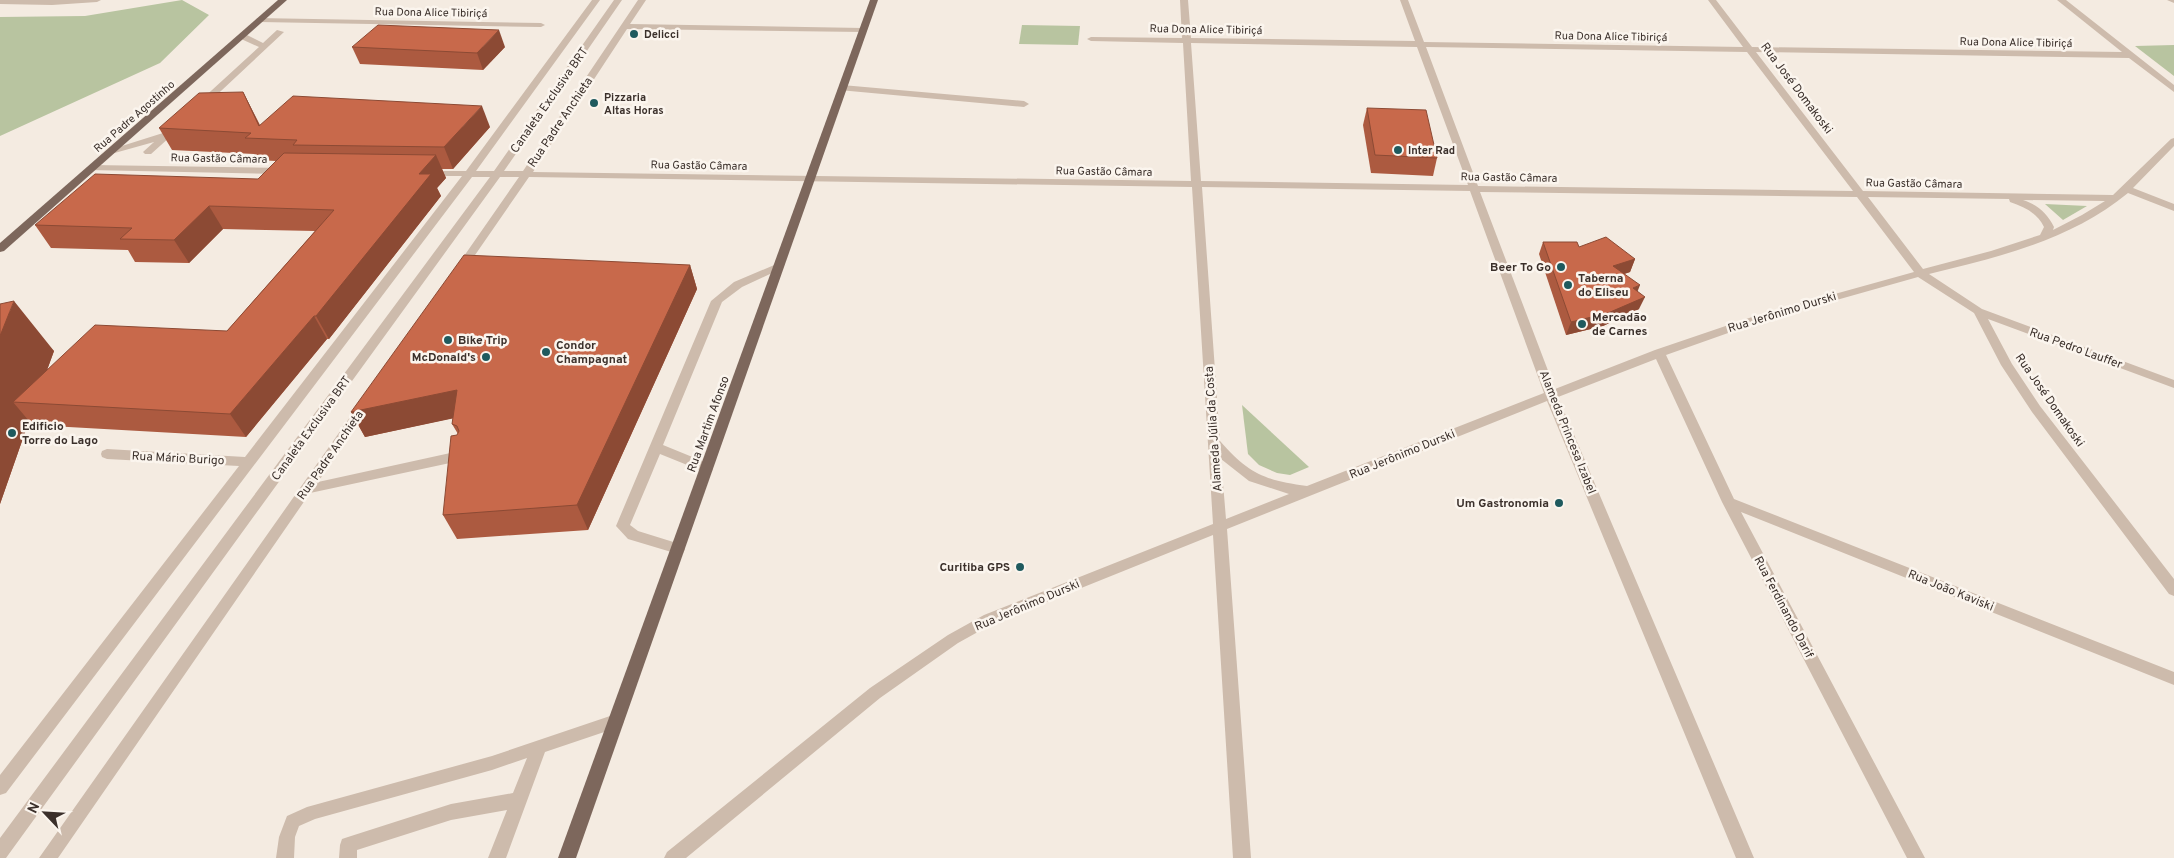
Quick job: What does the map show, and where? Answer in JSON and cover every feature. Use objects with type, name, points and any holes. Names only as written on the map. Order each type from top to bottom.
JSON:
[{"type":"main road","name":"Rua Padre Agostinho","points":[[0,249],[283,0]]},
{"type":"main road","name":"Rua Martim Afonso","points":[[568,858],[874,0]]},
{"type":"street","points":[[0,2],[52,4],[97,0]]},
{"type":"street","points":[[0,788],[469,174],[596,0]]},
{"type":"street","name":"Canaleta Exclusiva BRT","points":[[0,852],[496,174],[618,0]]},
{"type":"street","name":"Rua Padre Anchieta","points":[[453,279],[526,175],[642,0]]},
{"type":"street","name":"Alameda Júlia da Costa","points":[[1184,0],[1242,858]]},
{"type":"street","name":"Alameda Princesa Izabel","points":[[1404,0],[1551,395],[1745,858]]},
{"type":"street","name":"Rua José Domakoski","points":[[1712,0],[1921,274],[1978,311],[2007,365],[2036,410],[2174,590]]},
{"type":"street","points":[[2061,0],[2174,89]]},
{"type":"street","name":"Rua Dona Alice Tibiriçá","points":[[260,20],[541,25]]},
{"type":"street","points":[[624,26],[863,30]]},
{"type":"street","points":[[196,109],[280,32]]},
{"type":"street","points":[[242,36],[265,46]]},
{"type":"street","name":"Rua Dona Alice Tibiriçá","points":[[1091,39],[2131,55]]},
{"type":"street","points":[[842,88],[1024,104]]},
{"type":"street","points":[[148,152],[182,122]]},
{"type":"street","points":[[111,151],[168,134]]},
{"type":"street","name":"Rua Jerônimo Durski","points":[[674,858],[875,693],[953,639],[989,619],[1659,353],[1779,311],[1991,255],[2044,236],[2088,216],[2115,198],[2174,141]]},
{"type":"street","name":"Rua Gastão Câmara","points":[[92,168],[290,171]]},
{"type":"street","name":"Rua Gastão Câmara","points":[[419,173],[2115,198]]},
{"type":"street","points":[[2126,189],[2174,208]]},
{"type":"street","points":[[2002,197],[2026,204],[2046,218],[2049,227],[2044,236]]},
{"type":"street","points":[[678,549],[633,535],[623,526],[717,302],[726,292],[740,282],[779,266]]},
{"type":"street","name":"Rua Pedro Lauffer","points":[[1978,311],[2174,384]]},
{"type":"street","name":"Rua Ferdinando Darif","points":[[1659,353],[1729,502],[1916,858]]},
{"type":"street","name":"Rua Padre Anchieta","points":[[48,858],[369,398]]},
{"type":"street","points":[[1213,441],[1230,462],[1254,480],[1267,485],[1307,492]]},
{"type":"street","points":[[656,447],[707,468]]},
{"type":"street","name":"Rua Mário Burigo","points":[[107,454],[249,462]]},
{"type":"street","points":[[306,489],[464,455]]},
{"type":"street","name":"Rua João Kaviski","points":[[1729,502],[2174,679]]},
{"type":"street","points":[[285,858],[287,837],[293,822],[313,812],[492,763],[616,721]]},
{"type":"street","points":[[497,858],[539,747]]},
{"type":"street","points":[[348,858],[348,845],[450,812],[519,800]]},
{"type":"green space","points":[[182,0],[209,15],[160,63],[0,136],[0,17],[85,16]]},
{"type":"green space","points":[[1022,25],[1080,26],[1078,45],[1019,44]]},
{"type":"green space","points":[[2174,45],[2174,76],[2135,46]]},
{"type":"green space","points":[[2045,204],[2087,206],[2063,220]]},
{"type":"green space","points":[[1242,405],[1309,467],[1290,475],[1277,473],[1259,465],[1248,454]]},
{"type":"building","points":[[378,25],[499,30],[477,53],[352,47]]},
{"type":"building","points":[[243,92],[259,126],[293,96],[482,106],[444,147],[293,145],[297,140],[245,138],[251,133],[159,128],[199,93]]},
{"type":"building","points":[[1367,108],[1426,110],[1437,158],[1375,155]]},
{"type":"building","points":[[284,153],[436,155],[419,174],[431,174],[316,316],[314,316],[230,414],[13,402],[95,325],[227,331],[334,210],[209,206],[174,240],[120,239],[132,228],[35,225],[95,174],[258,179]]},
{"type":"building","points":[[1606,237],[1635,259],[1613,266],[1640,285],[1633,288],[1645,297],[1608,313],[1571,322],[1543,242],[1577,242],[1579,247]]},
{"type":"building","name":"Condor Champagnat","points":[[464,255],[690,265],[577,505],[443,515],[451,436],[457,435],[459,431],[457,426],[452,424],[457,390],[351,412]]},
{"type":"building","points":[[14,301],[0,336],[0,304]]},
{"type":"place","name":"Delicci","points":[[634,34]]},
{"type":"place","name":"Pizzaria Altas Horas","points":[[594,103]]},
{"type":"place","name":"Inter Rad","points":[[1398,150]]},
{"type":"place","name":"Beer To Go","points":[[1561,267]]},
{"type":"place","name":"Taberna do Eliseu","points":[[1568,285]]},
{"type":"place","name":"Mercadão de Carnes","points":[[1582,324]]},
{"type":"place","name":"Bike Trip","points":[[448,340]]},
{"type":"place","name":"Condor Champagnat","points":[[546,352]]},
{"type":"place","name":"McDonald's","points":[[486,357]]},
{"type":"place","name":"Edificio Torre do Lago","points":[[12,433]]},
{"type":"place","name":"Um Gastronomia","points":[[1559,503]]},
{"type":"place","name":"Curitiba GPS","points":[[1020,567]]}]
